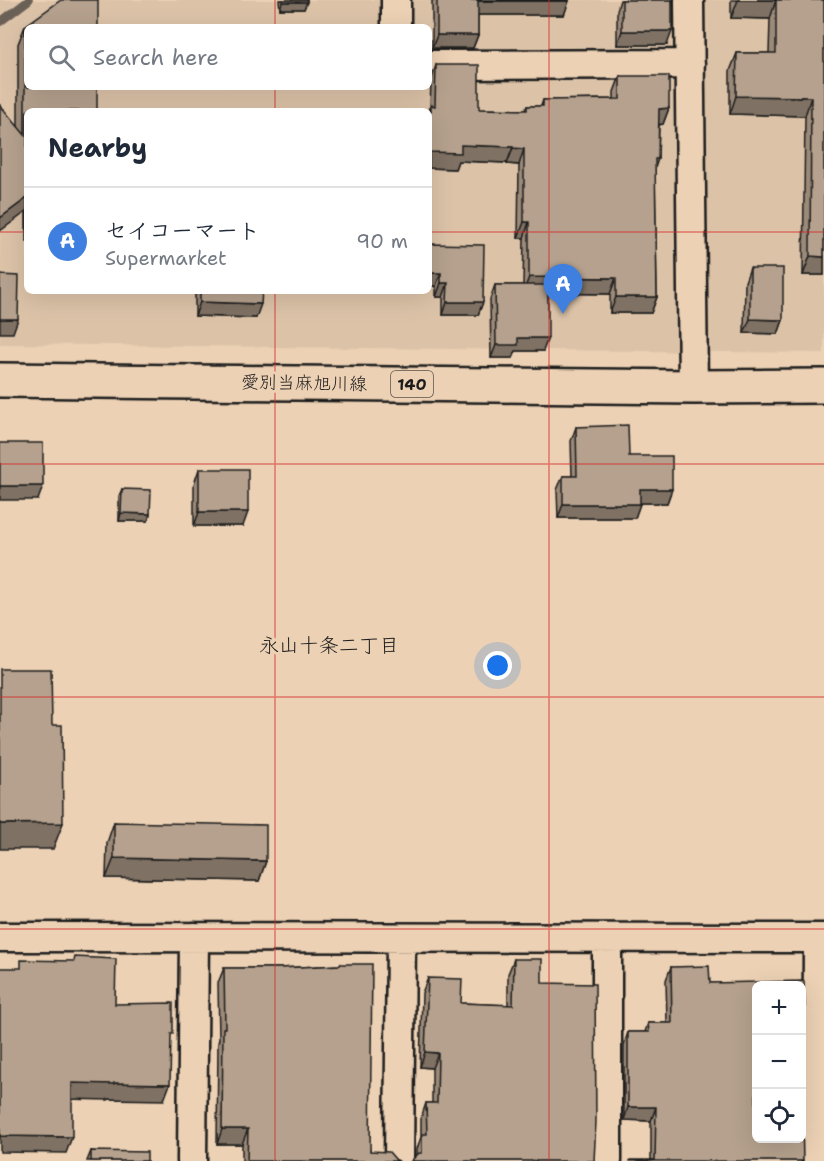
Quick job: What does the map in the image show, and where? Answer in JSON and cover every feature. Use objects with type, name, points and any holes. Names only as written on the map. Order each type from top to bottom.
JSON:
[{"type":"main road","name":"愛別当麻旭川線","points":[[0,380],[693,387],[824,386]]},
{"type":"street","points":[[396,0],[396,24]]},
{"type":"street","points":[[689,0],[693,387]]},
{"type":"street","points":[[432,65],[690,64]]},
{"type":"street","points":[[0,937],[821,938],[817,1161]]},
{"type":"street","points":[[192,1161],[194,937]]},
{"type":"street","points":[[399,1161],[401,938]]},
{"type":"street","points":[[608,938],[608,1161]]},
{"type":"shaded area","points":[[0,0],[824,0],[824,353],[0,344]]},
{"type":"building","points":[[61,0],[98,0],[98,24],[28,24]]},
{"type":"building","points":[[282,0],[307,0],[307,2],[282,2]]},
{"type":"building","points":[[437,0],[569,1],[478,1],[478,35],[437,35]]},
{"type":"building","points":[[622,0],[672,0],[672,31],[622,31]]},
{"type":"building","points":[[776,0],[824,0],[824,257],[810,256],[811,97],[736,96],[737,53],[776,53]]},
{"type":"building","points":[[436,65],[479,65],[479,109],[527,110],[527,106],[543,106],[543,100],[620,99],[620,76],[669,76],[669,108],[659,109],[658,159],[655,159],[657,297],[616,297],[616,278],[529,277],[529,222],[524,222],[524,149],[461,145],[461,153],[432,152],[431,105],[435,106]]},
{"type":"building","points":[[25,90],[97,90],[97,108],[25,108]]},
{"type":"building","points":[[0,105],[24,134],[24,200],[0,218]]},
{"type":"building","points":[[432,244],[484,245],[483,302],[447,302],[448,283],[441,283],[441,273],[432,273]]},
{"type":"building","points":[[750,268],[783,268],[783,320],[750,319]]},
{"type":"building","points":[[0,275],[19,276],[18,319],[0,319]]},
{"type":"building","points":[[495,285],[548,285],[548,338],[518,338],[518,345],[496,345]]},
{"type":"building","points":[[200,294],[262,294],[261,304],[200,302]]},
{"type":"building","points":[[628,425],[629,456],[672,456],[672,489],[640,489],[640,504],[563,504],[563,476],[577,476],[576,427]]},
{"type":"building","points":[[0,443],[43,443],[43,486],[0,486]]},
{"type":"building","points":[[199,469],[248,469],[248,512],[199,512]]},
{"type":"building","points":[[122,489],[151,490],[150,514],[121,513]]},
{"type":"building","points":[[0,669],[51,669],[52,725],[62,725],[63,823],[0,824]]},
{"type":"building","points":[[114,822],[266,825],[266,861],[114,858]]},
{"type":"building","points":[[75,957],[116,959],[115,1004],[173,1003],[170,1084],[72,1083],[72,1137],[0,1136],[0,968],[21,968],[21,960],[74,961]]},
{"type":"building","points":[[514,959],[542,959],[542,983],[595,984],[594,1161],[411,1161],[422,1153],[422,1134],[427,1134],[426,1103],[437,1103],[438,1053],[425,1052],[428,978],[462,979],[461,1003],[513,1005]]},
{"type":"building","points":[[372,964],[370,1151],[389,1152],[399,1161],[247,1161],[248,1129],[222,1129],[224,968],[280,968]]},
{"type":"building","points":[[709,966],[710,983],[752,982],[752,1143],[803,1143],[803,1161],[630,1161],[655,1160],[656,1107],[628,1107],[628,1032],[649,1032],[648,1023],[672,1023],[671,967]]},
{"type":"building","points":[[91,1151],[147,1152],[147,1161],[91,1161]]},
{"type":"waterway","points":[[0,22],[29,0]]},
{"type":"place","name":"セイコーマート","points":[[563,314]]},
{"type":"district","name":"永山十条二丁目","points":[[329,645]]}]
